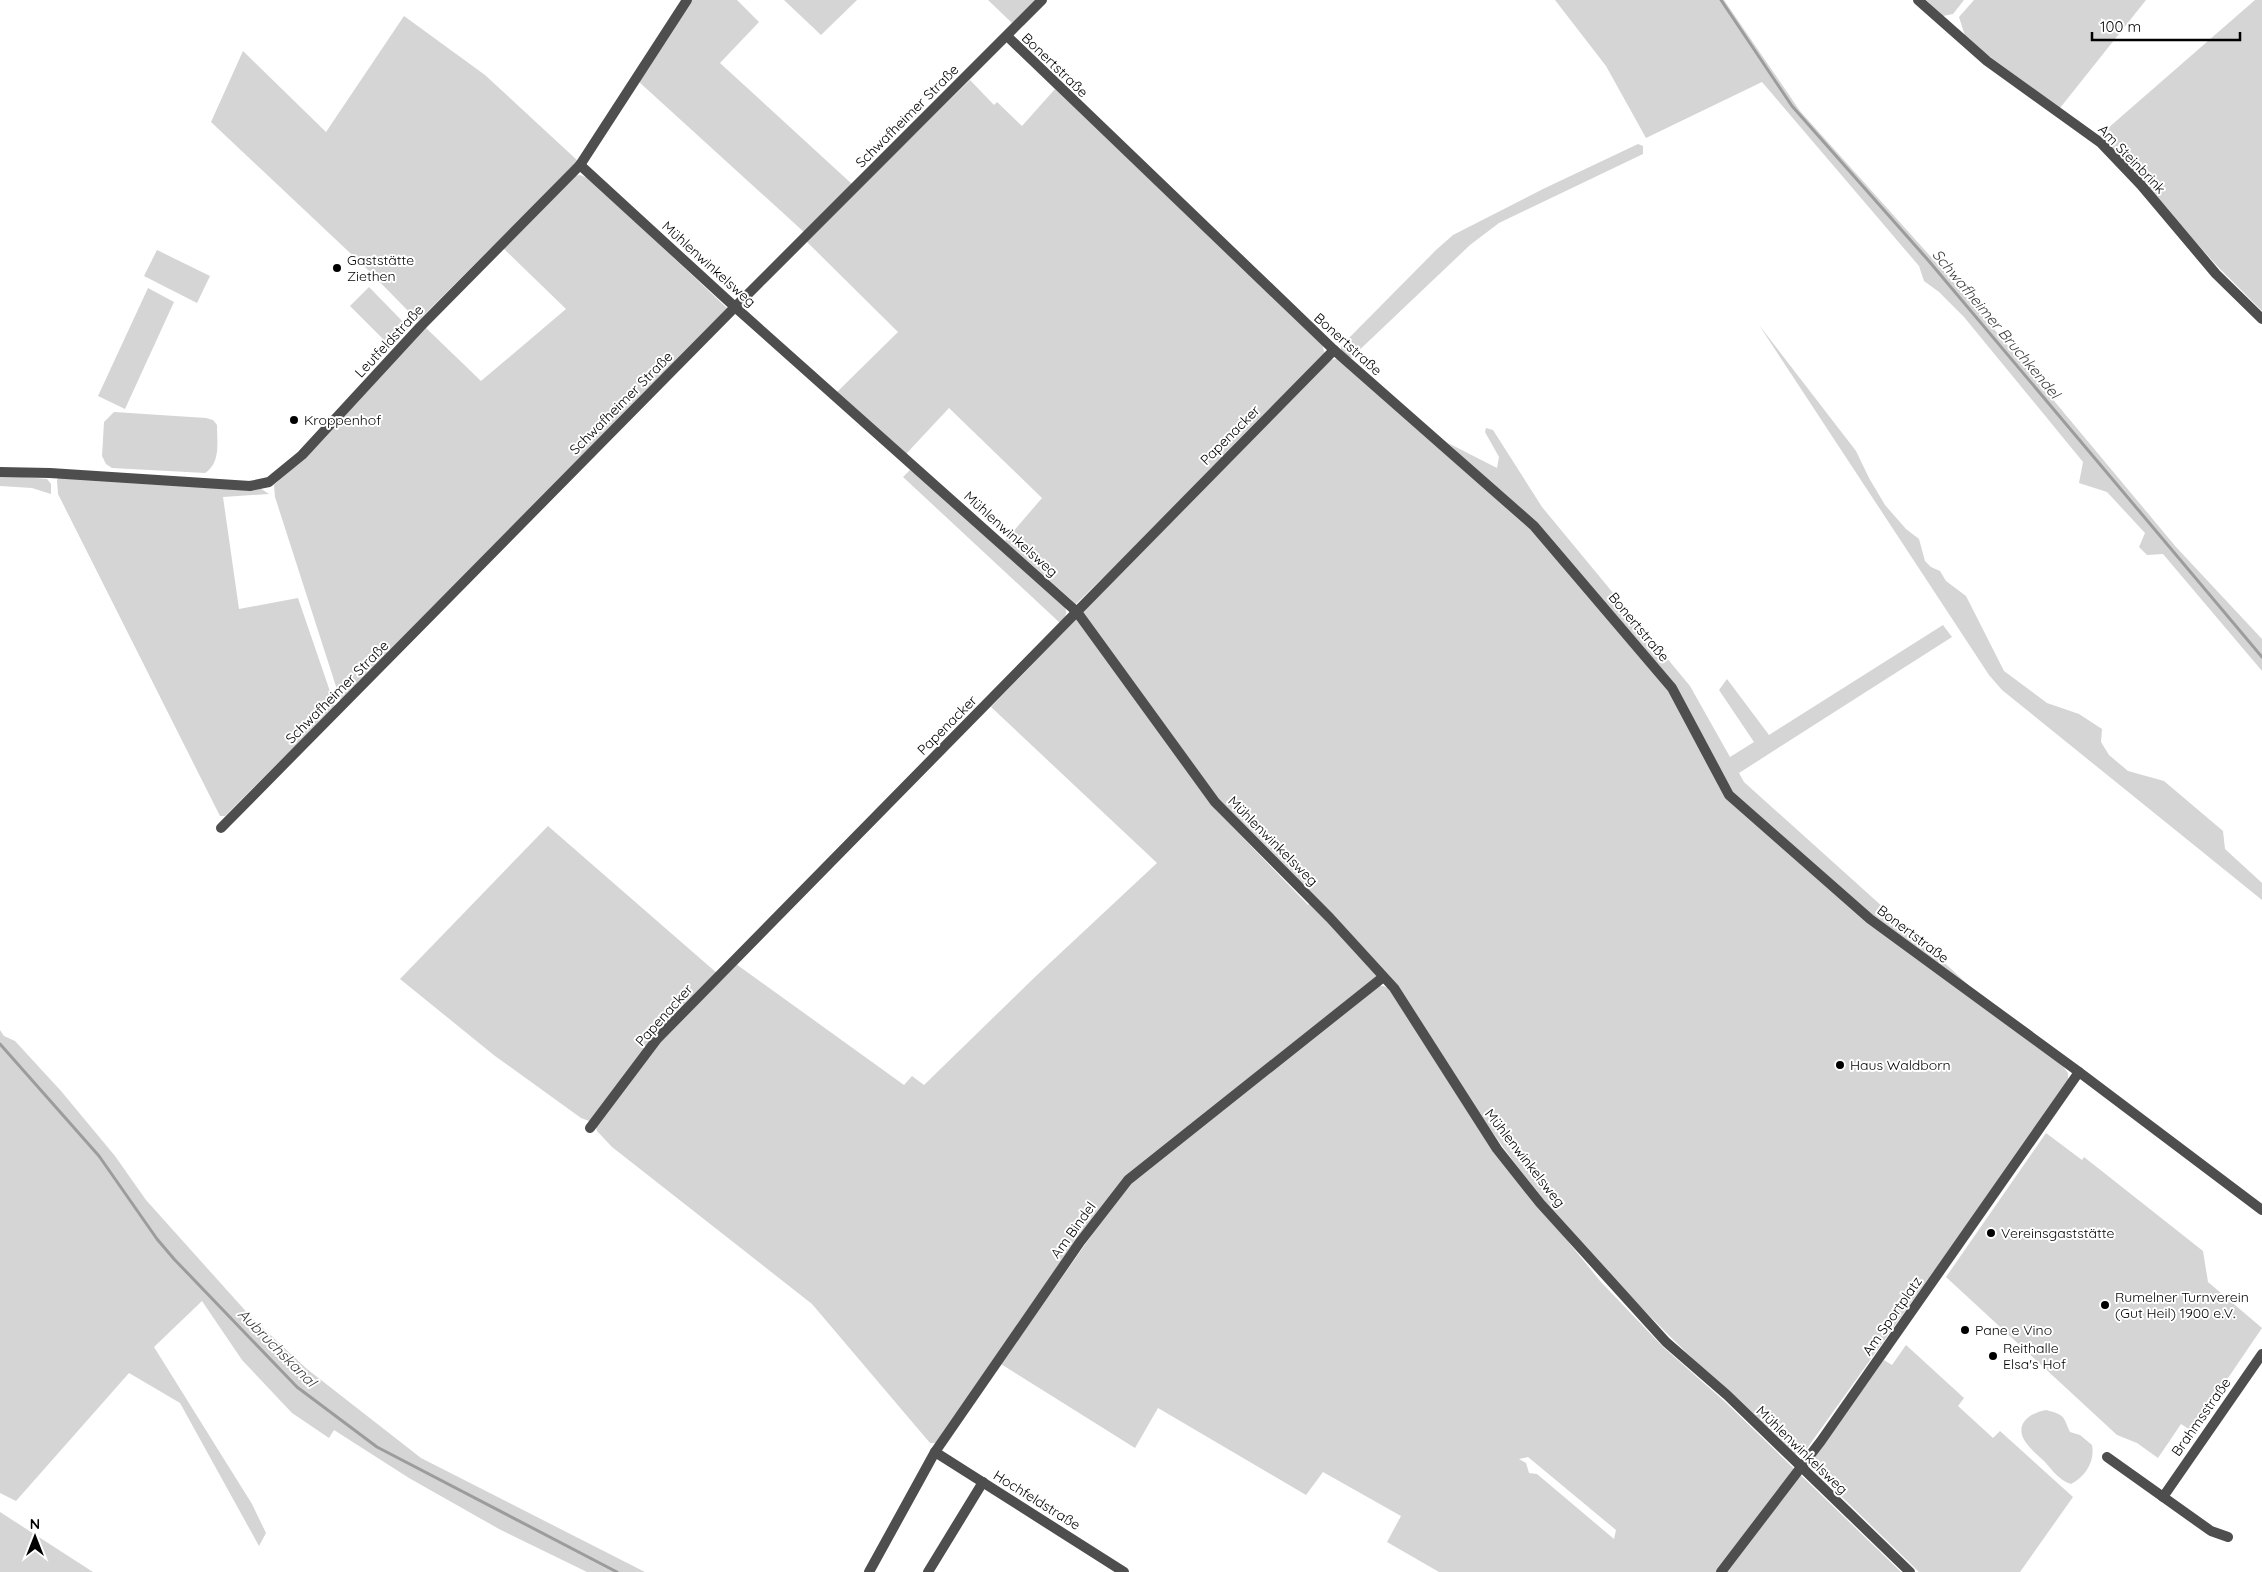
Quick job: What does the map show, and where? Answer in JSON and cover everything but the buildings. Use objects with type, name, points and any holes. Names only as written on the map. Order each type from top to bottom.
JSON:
[{"type":"street","name":"Leutfeldstraße","points":[[0,472],[50,473],[250,486],[269,482],[302,455],[420,327],[580,165],[687,0]]},
{"type":"street","name":"Schwafheimer Straße","points":[[222,828],[735,307],[1042,0]]},
{"type":"street","name":"Am Steinbrink","points":[[1918,0],[1987,61],[2101,143],[2140,185],[2216,274],[2262,319]]},
{"type":"street","name":"Bonertstraße","points":[[1006,36],[1334,350],[1534,526],[1672,688],[1729,794],[1870,919],[2079,1072],[2262,1210]]},
{"type":"street","name":"Mühlenwinkelsweg","points":[[580,165],[735,307],[1077,612],[1216,802],[1330,918],[1382,978],[1394,988],[1497,1149],[1540,1203],[1666,1342],[1727,1395],[1910,1572]]},
{"type":"street","name":"Papenacker","points":[[590,1128],[657,1039],[1334,350]]},
{"type":"street","name":"Am Bindel","points":[[869,1572],[935,1452],[1080,1242],[1128,1180],[1382,978]]},
{"type":"street","name":"Am Sportplatz","points":[[1721,1572],[1827,1433],[2079,1072]]},
{"type":"street","name":"Brahmsstraße","points":[[2163,1497],[2262,1354]]},
{"type":"street","name":"Hochfeldstraße","points":[[935,1452],[1124,1572]]},
{"type":"street","points":[[2107,1457],[2211,1531],[2228,1537]]},
{"type":"street","points":[[928,1572],[983,1482]]},
{"type":"shaded area","points":[[691,0],[737,0],[759,22],[720,63],[853,185],[805,233],[638,81]]},
{"type":"shaded area","points":[[784,0],[857,0],[821,35]]},
{"type":"shaded area","points":[[988,0],[1035,0],[1012,23]]},
{"type":"shaded area","points":[[1555,0],[1724,0],[1800,111],[1974,305],[2176,547],[2262,639],[2262,671],[2163,554],[2147,555],[2139,547],[2145,533],[2107,492],[2079,483],[2083,462],[1964,317],[1939,292],[1924,281],[1919,266],[1762,82],[1646,138],[1606,66]]},
{"type":"shaded area","points":[[1926,0],[1964,0],[1953,14],[1943,16]]},
{"type":"shaded area","points":[[1974,0],[2146,0],[2060,108],[1966,39],[1959,17]]},
{"type":"shaded area","points":[[2255,0],[2262,0],[2262,311],[2220,269],[2099,136]]},
{"type":"shaded area","points":[[404,16],[485,75],[578,161],[418,321],[366,268],[211,122],[243,51],[326,132]]},
{"type":"shaded area","points":[[970,80],[994,105],[997,102],[1022,126],[1055,89],[1322,344],[1326,358],[1076,604],[1005,541],[1042,498],[949,408],[906,454],[836,393],[898,332],[806,241]]},
{"type":"shaded area","points":[[1638,144],[1643,146],[1643,154],[1499,223],[1470,245],[1351,358],[1341,352],[1341,347],[1346,341],[1453,235],[1543,189]]},
{"type":"shaded area","points":[[580,175],[590,179],[728,309],[341,702],[275,497],[274,485],[292,469],[425,327],[481,381],[566,309],[502,247],[573,176]]},
{"type":"shaded area","points":[[157,250],[210,276],[197,303],[144,276]]},
{"type":"shaded area","points":[[369,287],[409,328],[390,346],[350,306]]},
{"type":"shaded area","points":[[148,288],[174,302],[125,409],[98,396]]},
{"type":"shaded area","points":[[1759,325],[1856,451],[1885,505],[1906,529],[1919,539],[1925,561],[1931,567],[1940,571],[1946,581],[1966,596],[2004,671],[2047,703],[2079,714],[2102,729],[2101,742],[2109,755],[2128,771],[2164,781],[2223,831],[2225,849],[2262,883],[2262,900],[2002,690],[1989,675]]},
{"type":"shaded area","points":[[1337,359],[1495,487],[1448,443],[1497,468],[1499,457],[1485,432],[1486,428],[1493,430],[1542,507],[1690,686],[1730,757],[1754,742],[1719,690],[1727,679],[1769,735],[1943,625],[1952,637],[1739,773],[1744,782],[1934,953],[2027,1040],[2062,1065],[2068,1073],[2068,1083],[1803,1454],[1793,1454],[1728,1393],[1665,1331],[1573,1234],[1501,1145],[1384,970],[1124,1178],[937,1443],[930,1443],[812,1304],[612,1147],[597,1131],[596,1127],[656,1045],[736,964],[904,1085],[912,1076],[924,1085],[1036,976],[1157,863],[991,707],[1327,360]],"holes":[[[1215,803],[1312,902],[1308,905],[1216,810]]]},
{"type":"shaded area","points":[[114,412],[213,420],[217,425],[217,452],[214,464],[205,473],[112,468],[106,464],[102,456],[104,422]]},
{"type":"shaded area","points":[[911,469],[1063,604],[1066,614],[1060,623],[903,477]]},
{"type":"shaded area","points":[[0,475],[47,479],[51,484],[51,494],[32,488],[0,486]]},
{"type":"shaded area","points":[[59,477],[260,488],[269,494],[223,497],[239,609],[298,598],[335,706],[225,816],[220,816],[58,494],[57,480]]},
{"type":"shaded area","points":[[548,826],[718,974],[589,1121],[581,1118],[495,1056],[400,979]]},
{"type":"shaded area","points":[[1374,986],[1388,988],[1503,1162],[1601,1282],[1663,1347],[1723,1400],[1901,1572],[1439,1572],[1387,1542],[1401,1516],[1323,1472],[1306,1495],[1158,1408],[1135,1448],[1001,1364],[1113,1205],[1132,1182]],"holes":[[[1528,1457],[1616,1530],[1614,1539],[1537,1474],[1529,1473],[1526,1463],[1519,1459]]]},
{"type":"shaded area","points":[[0,1030],[4,1036],[15,1041],[61,1091],[115,1156],[146,1200],[251,1317],[307,1369],[421,1458],[645,1572],[587,1572],[499,1529],[409,1478],[334,1430],[329,1438],[292,1413],[242,1360],[202,1301],[154,1347],[252,1504],[266,1533],[259,1546],[180,1403],[129,1373],[16,1501],[0,1493]]},
{"type":"shaded area","name":"Rumelner Turnverein (Gut Heil) 1900 e.V.","points":[[2046,1133],[2082,1160],[2084,1157],[2203,1251],[2208,1282],[2262,1328],[2192,1431],[2181,1424],[2158,1458],[2137,1443],[2117,1435],[1946,1277]]},
{"type":"shaded area","points":[[1906,1345],[1964,1398],[1958,1406],[1993,1438],[2000,1431],[2073,1497],[2020,1572],[1919,1572],[1809,1465],[1884,1360],[1892,1365]]},
{"type":"shaded area","points":[[2046,1410],[2061,1415],[2070,1432],[2080,1435],[2092,1445],[2092,1457],[2088,1468],[2081,1477],[2071,1484],[2063,1481],[2057,1475],[2029,1446],[2022,1435],[2022,1425],[2025,1421],[2032,1415]]},
{"type":"shaded area","points":[[0,1512],[93,1572],[0,1572]]},
{"type":"waterway","name":"Schwafheimer Bruchkendel","points":[[1721,0],[1792,106],[1928,260],[2262,657]]},
{"type":"waterway","name":"Aubruchskanal","points":[[0,1044],[99,1156],[157,1239],[174,1259],[297,1387],[377,1447],[617,1572]]},
{"type":"place","name":"Gaststätte Ziethen","points":[[337,268]]},
{"type":"place","name":"Kroppenhof","points":[[294,420]]},
{"type":"place","name":"Haus Waldborn","points":[[1840,1065]]},
{"type":"place","name":"Vereinsgaststätte","points":[[1991,1233]]},
{"type":"place","name":"Rumelner Turnverein (Gut Heil) 1900 e.V.","points":[[2105,1305]]},
{"type":"place","name":"Pane e Vino","points":[[1965,1330]]},
{"type":"place","name":"Reithalle Elsa's Hof","points":[[1993,1356]]}]
